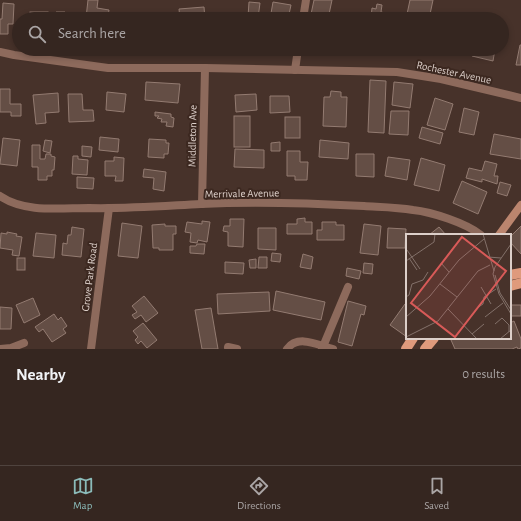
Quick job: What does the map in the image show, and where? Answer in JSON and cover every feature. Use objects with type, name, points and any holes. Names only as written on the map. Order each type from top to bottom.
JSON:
[{"type":"main road","points":[[500,234],[521,205]]},
{"type":"main road","points":[[511,275],[521,274]]},
{"type":"main road","points":[[511,286],[521,283]]},
{"type":"main road","points":[[406,349],[413,339]]},
{"type":"main road","points":[[425,349],[433,339]]},
{"type":"street","points":[[304,12],[306,0]]},
{"type":"street","name":"Rochester Avenue","points":[[0,52],[12,55]]},
{"type":"street","name":"Rochester Avenue","points":[[21,56],[108,68],[205,68],[396,72],[441,78],[521,98]]},
{"type":"street","points":[[295,70],[297,56]]},
{"type":"street","name":"Middleton Ave","points":[[202,204],[205,68]]},
{"type":"street","name":"Merrivale Avenue","points":[[0,196],[9,202],[37,208],[109,208],[202,204],[314,203],[413,210],[445,218],[474,230],[479,234]]},
{"type":"street","name":"Grove Park Road","points":[[91,349],[109,208]]},
{"type":"street","points":[[323,348],[348,287]]},
{"type":"street","points":[[287,349],[298,341],[307,341],[323,348],[333,349]]},
{"type":"street","points":[[0,349],[11,348],[24,343]]},
{"type":"street","points":[[228,347],[237,349]]},
{"type":"building","points":[[88,0],[98,0],[97,8],[109,10],[109,12],[87,12]]},
{"type":"building","points":[[314,0],[332,0],[329,12],[311,12]]},
{"type":"building","points":[[410,0],[433,0],[430,12],[407,12]]},
{"type":"building","points":[[249,2],[260,3],[259,12],[248,12]]},
{"type":"building","points":[[273,2],[291,5],[290,12],[271,12]]},
{"type":"building","points":[[3,3],[14,4],[12,24],[8,24],[8,34],[0,34],[0,19],[2,19]]},
{"type":"building","points":[[377,4],[382,5],[381,12],[372,12],[372,8],[376,9]]},
{"type":"building","points":[[204,7],[204,12],[179,12],[179,9]]},
{"type":"building","points":[[520,45],[521,65],[516,65]]},
{"type":"building","points":[[472,56],[494,56],[493,61]]},
{"type":"building","points":[[370,80],[386,81],[384,133],[368,132]]},
{"type":"building","points":[[146,82],[180,84],[178,103],[145,100]]},
{"type":"building","points":[[394,82],[413,84],[410,108],[392,105]]},
{"type":"building","points":[[0,89],[10,89],[10,104],[21,104],[21,116],[11,116],[11,112],[0,112]]},
{"type":"building","points":[[331,91],[341,92],[341,97],[347,97],[346,127],[323,126],[324,97],[330,97]]},
{"type":"building","points":[[107,92],[126,94],[124,112],[106,110]]},
{"type":"building","points":[[58,93],[59,112],[45,113],[46,123],[36,124],[33,95]]},
{"type":"building","points":[[68,94],[82,94],[83,110],[93,110],[94,121],[69,122]]},
{"type":"building","points":[[256,94],[257,110],[236,112],[235,95]]},
{"type":"building","points":[[270,96],[289,96],[290,112],[270,113]]},
{"type":"building","points":[[435,98],[453,104],[445,130],[427,125]]},
{"type":"building","points":[[464,108],[479,112],[474,135],[459,132]]},
{"type":"building","points":[[391,111],[409,111],[408,135],[389,134]]},
{"type":"building","points":[[155,112],[171,114],[171,117],[174,118],[173,127],[166,126],[167,122],[161,122],[162,119],[157,118],[159,116],[155,116]]},
{"type":"building","points":[[234,116],[250,116],[250,147],[234,147]]},
{"type":"building","points":[[285,117],[300,117],[300,138],[285,138]]},
{"type":"building","points":[[422,127],[443,133],[440,144],[419,138]]},
{"type":"building","points":[[494,134],[521,139],[521,159],[490,154]]},
{"type":"building","points":[[100,137],[119,139],[118,152],[99,150]]},
{"type":"building","points":[[3,138],[20,140],[17,166],[0,164]]},
{"type":"building","points":[[149,139],[166,140],[166,143],[169,143],[168,154],[164,154],[164,158],[148,157]]},
{"type":"building","points":[[45,140],[52,141],[50,153],[43,151]]},
{"type":"building","points":[[320,140],[349,143],[348,159],[319,157]]},
{"type":"building","points":[[280,142],[280,151],[271,151],[271,143]]},
{"type":"building","points":[[32,145],[40,145],[40,159],[45,159],[46,154],[51,154],[51,156],[55,157],[52,176],[47,176],[47,180],[38,180],[38,167],[32,167]]},
{"type":"building","points":[[82,146],[92,147],[91,157],[82,156]]},
{"type":"building","points":[[235,149],[264,150],[264,168],[234,167]]},
{"type":"building","points":[[287,151],[300,151],[300,162],[308,162],[307,180],[295,180],[295,176],[287,176]]},
{"type":"building","points":[[356,154],[374,154],[374,177],[356,176]]},
{"type":"building","points":[[73,156],[78,156],[78,159],[88,160],[87,175],[72,174]]},
{"type":"building","points":[[114,157],[124,158],[123,181],[115,181],[116,176],[105,176],[105,161],[114,161]]},
{"type":"building","points":[[388,157],[410,160],[407,180],[385,176]]},
{"type":"building","points":[[421,158],[445,165],[439,191],[414,185]]},
{"type":"building","points":[[485,161],[497,164],[494,176],[498,176],[497,184],[482,179],[482,182],[466,178],[469,168],[482,171]]},
{"type":"building","points":[[144,169],[166,172],[164,191],[153,189],[154,178],[143,177]]},
{"type":"building","points":[[77,177],[94,178],[93,189],[77,188]]},
{"type":"building","points":[[462,181],[487,192],[478,214],[453,203]]},
{"type":"building","points":[[500,182],[511,185],[507,196],[497,193]]},
{"type":"building","points":[[305,218],[305,222],[312,222],[312,234],[287,234],[287,224],[297,224],[297,219]]},
{"type":"building","points":[[230,219],[244,219],[243,247],[228,246],[228,232],[223,231],[224,226],[230,226]]},
{"type":"building","points":[[202,221],[210,222],[207,242],[198,240],[197,243],[190,242],[191,233],[185,232],[187,222],[202,224]]},
{"type":"building","points":[[322,222],[336,222],[336,225],[344,225],[344,240],[317,240],[317,230],[322,230]]},
{"type":"building","points":[[122,223],[142,226],[138,258],[118,256]]},
{"type":"building","points":[[165,224],[165,226],[176,226],[176,234],[173,234],[173,250],[159,250],[159,248],[153,248],[152,225]]},
{"type":"building","points":[[364,224],[381,226],[378,255],[360,253]]},
{"type":"building","points":[[521,226],[521,254],[511,243],[511,236]]},
{"type":"building","points":[[72,227],[84,229],[81,257],[62,255],[63,243],[67,244],[68,235],[71,235]]},
{"type":"building","points":[[439,227],[445,234],[430,234]]},
{"type":"building","points":[[258,228],[276,228],[276,250],[258,249]]},
{"type":"building","points":[[388,228],[406,229],[405,248],[387,248]]},
{"type":"building","points":[[7,232],[17,234],[16,236],[22,237],[19,256],[12,255],[13,250],[0,248],[1,233],[7,234]]},
{"type":"building","points":[[36,233],[56,235],[54,258],[33,256]]},
{"type":"building","points":[[197,244],[205,244],[204,254],[190,253],[190,246],[196,246]]},
{"type":"building","points":[[272,253],[281,254],[280,262],[271,261]]},
{"type":"building","points":[[303,254],[313,257],[311,269],[300,267]]},
{"type":"building","points":[[259,257],[267,257],[267,268],[258,268]]},
{"type":"building","points":[[17,258],[25,258],[25,270],[17,270]]},
{"type":"building","points":[[256,259],[256,268],[250,268],[249,260]]},
{"type":"building","points":[[225,262],[244,263],[243,274],[225,273]]},
{"type":"building","points":[[364,263],[373,264],[372,274],[363,273]]},
{"type":"building","points":[[347,268],[361,271],[359,279],[346,276]]},
{"type":"building","points":[[276,291],[325,302],[321,320],[273,310]]},
{"type":"building","points":[[269,292],[270,311],[218,314],[217,294]]},
{"type":"building","points":[[144,296],[158,313],[146,322],[141,315],[135,319],[132,315],[137,312],[132,306]]},
{"type":"building","points":[[33,298],[40,315],[24,323],[16,305]]},
{"type":"building","points":[[348,301],[366,306],[364,315],[361,314],[352,346],[338,342]]},
{"type":"building","points":[[405,304],[406,304],[406,336],[390,325]]},
{"type":"building","points":[[511,305],[521,305],[521,316],[511,316]]},
{"type":"building","points":[[0,307],[12,308],[11,329],[0,329]]},
{"type":"building","points":[[211,308],[218,349],[202,349],[195,310]]},
{"type":"building","points":[[54,314],[58,320],[61,317],[67,326],[63,329],[66,333],[52,342],[43,329],[39,332],[35,327]]},
{"type":"building","points":[[514,321],[521,339],[521,348],[518,349],[517,347],[512,349],[455,349],[451,340],[511,339],[511,322]]},
{"type":"building","points":[[143,323],[157,340],[147,348],[141,341],[138,344],[135,340],[138,337],[133,331]]}]
